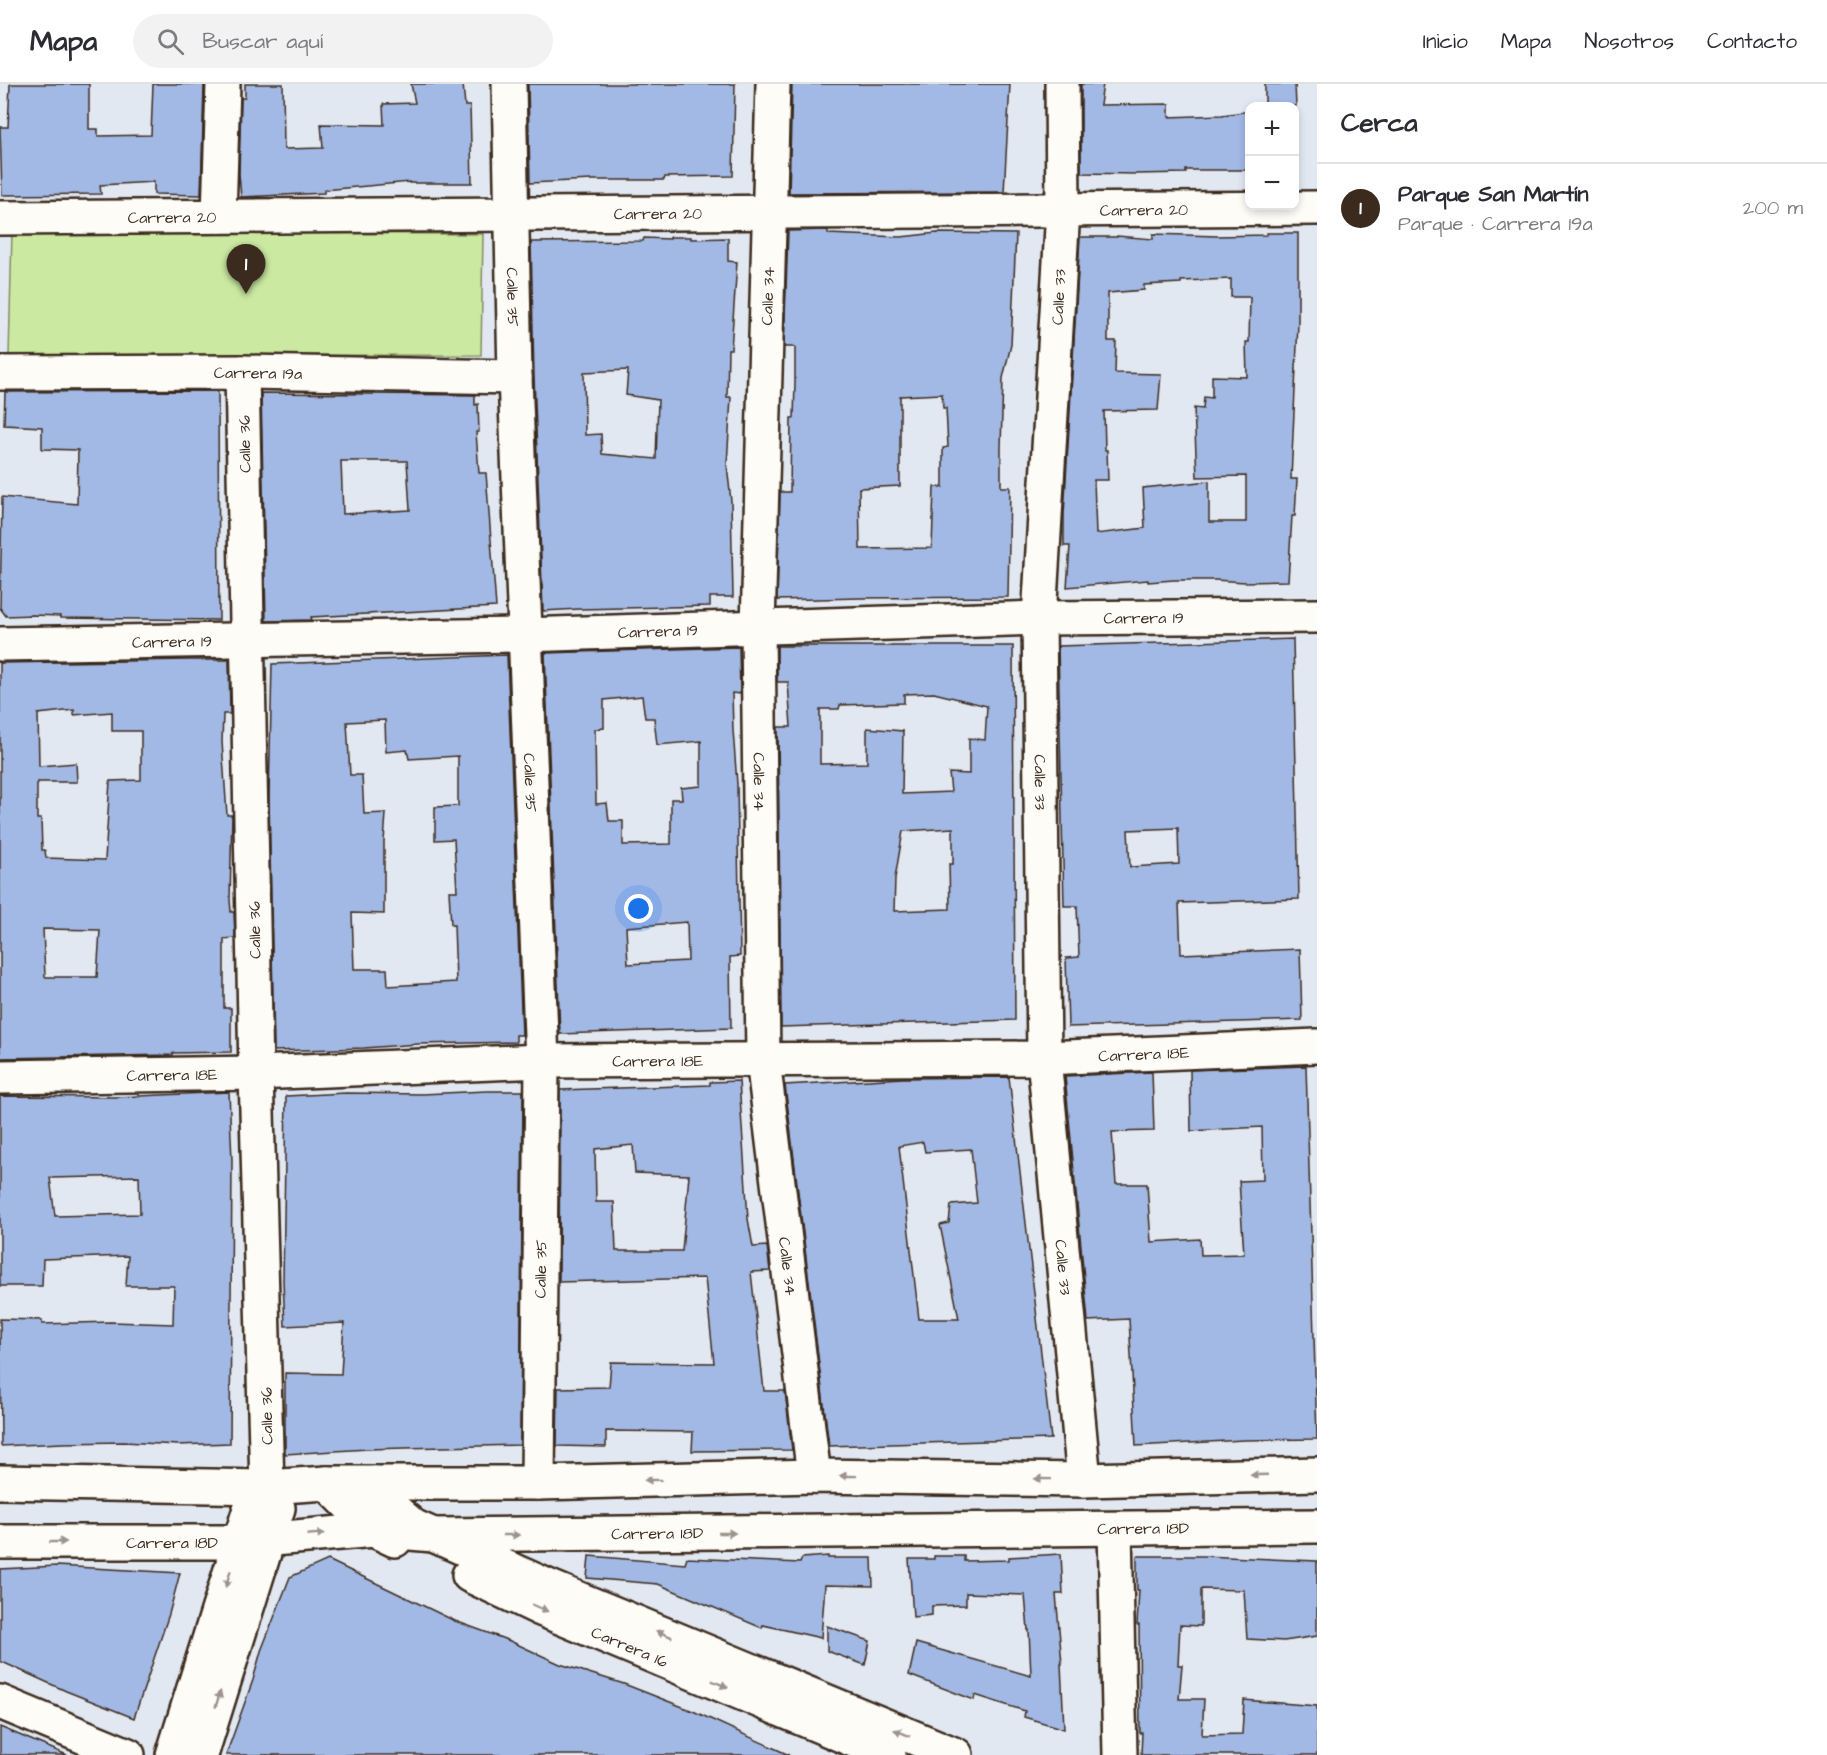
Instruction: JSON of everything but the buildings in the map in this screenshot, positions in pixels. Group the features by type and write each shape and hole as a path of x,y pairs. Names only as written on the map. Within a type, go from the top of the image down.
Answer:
{"street":[{"path":"219,216 222,84"},
{"name":"Calle 35","path":"509,84 515,376 542,1061 538,1483"},
{"name":"Calle 34","path":"773,84 758,627 763,1060 814,1476"},
{"name":"Calle 33","path":"1062,84 1062,210 1039,618 1044,1058 1084,1480"},
{"name":"Carrera 20","path":"0,218 1317,208"},
{"name":"Carrera 19a","path":"0,373 242,372 515,376"},
{"name":"Calle 36","path":"242,372 267,1488"},
{"name":"Carrera 19","path":"0,644 524,635 1039,618 1317,616"},
{"name":"Carrera 18E","path":"0,1077 256,1073 542,1061 1044,1058 1317,1046"},
{"path":"0,1482 267,1488 327,1483 538,1483 814,1476 1084,1480 1317,1474"},
{"path":"327,1483 374,1530"},
{"name":"Carrera 16","path":"374,1483 390,1506 413,1526 550,1587 957,1755"},
{"path":"201,1755 254,1540 250,1509 267,1488"},
{"name":"Carrera 18D","path":"0,1542 254,1540 374,1530 434,1535 1317,1526"},
{"path":"1115,1529 1120,1755"},
{"name":"Carrera 16","path":"374,1530 541,1609 889,1755"},
{"path":"173,1755 254,1540"},
{"path":"0,1702 128,1755"}],"green space":[{"path":"12,232 483,234 481,355 9,356"}],"place":[{"name":"Parque San Martín","path":"246,294"}]}
